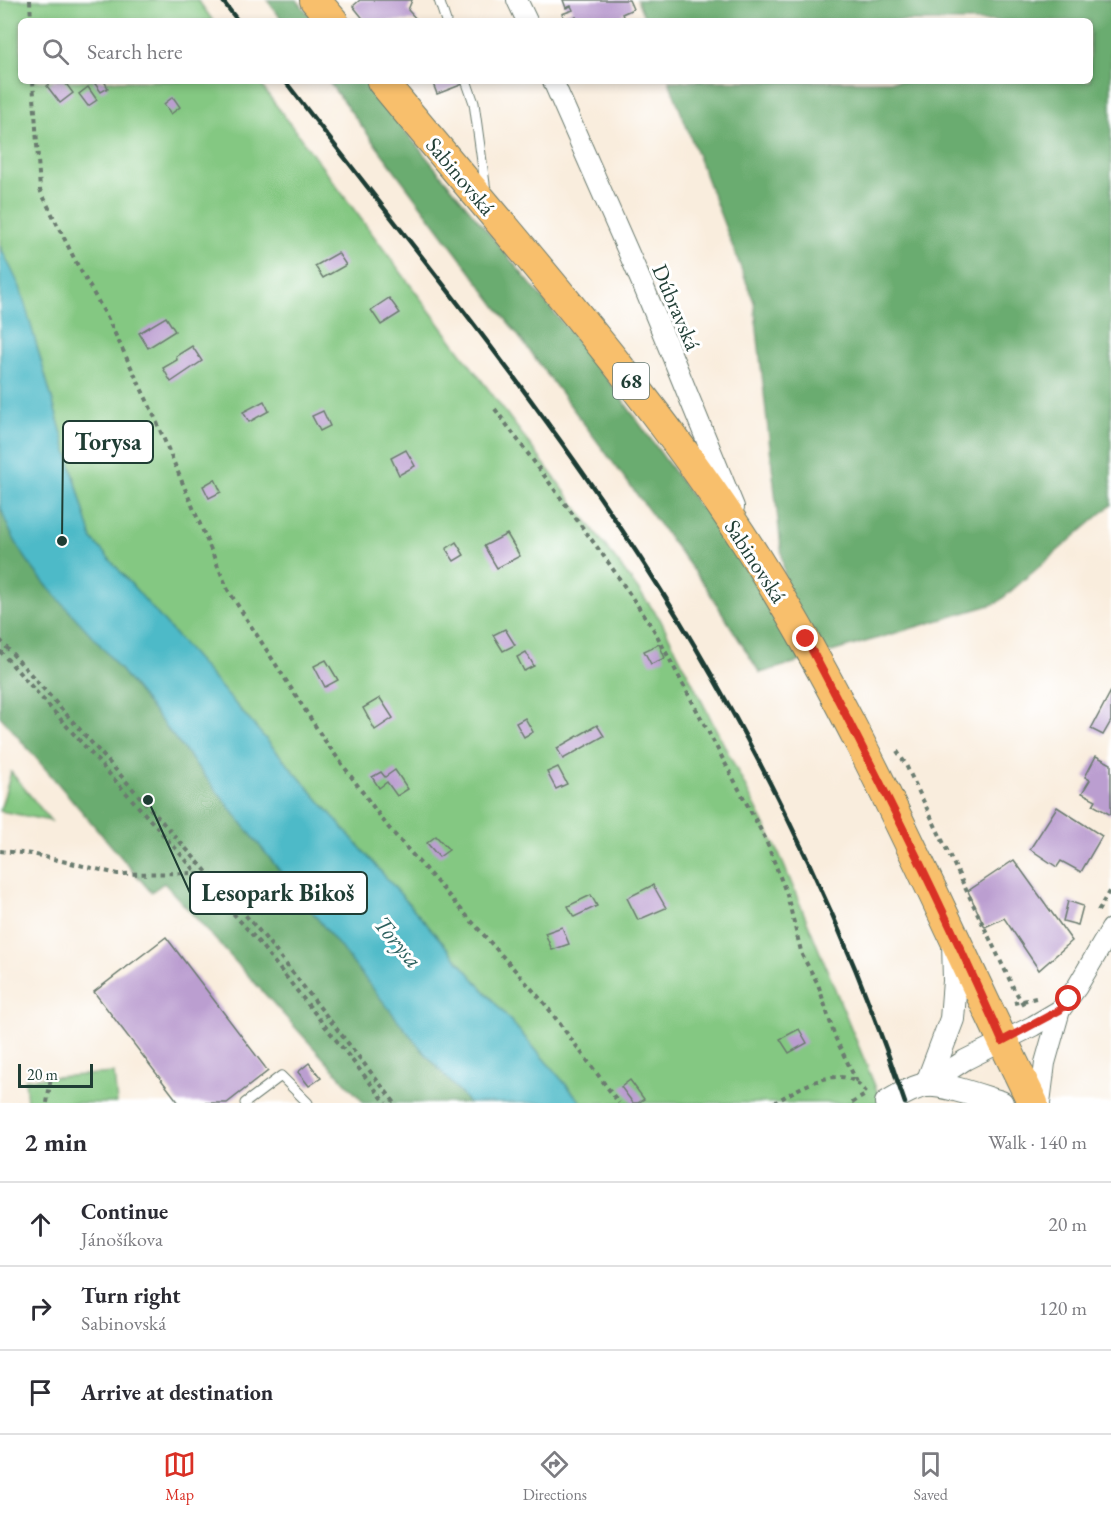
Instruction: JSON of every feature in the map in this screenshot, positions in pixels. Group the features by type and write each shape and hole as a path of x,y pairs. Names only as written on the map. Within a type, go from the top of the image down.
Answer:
{"main road":[{"path":"315,0 330,18"},
{"name":"Sabinovská","path":"384,84 625,374 689,460 753,554 806,639 848,718 954,935 1032,1103"}],"street":[{"path":"517,0 526,18"},
{"name":"Dúbravská","path":"554,84 645,290 753,554"},
{"path":"1040,1103 1046,1063 1060,1010 1077,987 1111,929"},
{"path":"927,1085 952,1018 955,981 954,935"},
{"path":"879,1101 927,1085 965,1060 1060,1010"},
{"path":"927,1085 954,1089 1001,1103"}],"lane":[{"path":"440,0 445,18"},
{"path":"467,84 474,103 489,211"},
{"path":"245,1103 281,1076 308,1103"}],"path":[{"path":"30,0 31,18"},
{"path":"33,84 40,190 76,264 112,328 152,411 228,590 323,738 388,827 545,1004 619,1103"},
{"path":"495,409 608,562 654,630 765,837 787,895 802,955 818,984 835,1037 856,1082"},
{"path":"0,640 263,936 395,1103"},
{"path":"0,651 256,939 386,1103"},
{"path":"0,851 32,854 118,874 198,873"},
{"path":"47,1103 51,1077"},
{"path":"774,1103 826,1077 846,1077 856,1082 879,1101"}],"green space":[{"path":"0,0 198,0 211,18 18,18 18,84 260,84 660,619 779,853 882,1103 582,1103 92,539 20,288 0,246"},
{"path":"267,0 297,0 312,18 281,18"},
{"path":"637,0 1111,0 1111,505 997,603 760,673 706,587 330,84 366,84 601,370 700,508 711,500 789,620 754,302 670,84 1093,84 1093,18 645,18"},
{"path":"0,505 19,549 33,568 111,658 416,1043 469,1103 364,1103 164,883 151,892 0,716"},
{"path":"11,772 51,821 0,811"},
{"path":"114,1073 117,1103 27,1103 25,1079"}],"water":[{"path":"0,246 20,287 92,539 582,1103 469,1103 416,1043 111,658 48,587 19,549 0,505"}],"building":[{"path":"360,0 412,0 408,10 415,18 363,18 353,6"},
{"path":"563,0 629,0 633,9 622,14 624,18 564,18 562,14 573,10 571,6 566,8"},
{"path":"66,84 73,93 60,103 47,86"},
{"path":"95,84 106,84 108,88 101,92"},
{"path":"433,84 463,84 437,94"},
{"path":"88,87 97,100 88,106 79,94"},
{"path":"173,97 180,107 171,114 164,104"},
{"path":"338,253 346,265 323,278 315,266"},
{"path":"389,298 400,313 381,325 371,310"},
{"path":"166,317 175,331 148,348 139,333"},
{"path":"192,346 202,361 171,382 163,368 177,360 176,356"},
{"path":"264,401 269,411 249,422 243,412"},
{"path":"323,411 330,426 320,431 312,416"},
{"path":"406,450 415,466 399,475 391,458"},
{"path":"215,479 221,492 209,498 203,486"},
{"path":"507,534 520,556 497,568 484,546"},
{"path":"456,542 464,555 454,561 446,549"},
{"path":"505,629 515,645 503,651 493,635"},
{"path":"659,644 665,658 651,664 644,651"},
{"path":"526,652 534,666 524,671 517,657"},
{"path":"326,660 338,680 325,687 314,666"},
{"path":"1111,691 1111,721 1103,735 1091,729"},
{"path":"380,698 393,718 375,730 363,708"},
{"path":"525,718 533,732 524,737 516,723"},
{"path":"597,725 604,736 563,759 557,748"},
{"path":"1096,756 1111,764 1111,815 1093,805 1096,800 1082,793 1090,780 1085,777"},
{"path":"558,767 567,784 556,789 547,772"},
{"path":"395,770 408,789 397,796 387,782 379,788 372,777 381,772 385,777"},
{"path":"1057,807 1102,836 1081,872 1061,861 1057,867 1030,849"},
{"path":"436,836 449,850 439,857 427,843"},
{"path":"1014,860 1072,941 1039,970 1004,918 985,927 968,891"},
{"path":"653,885 666,908 638,920 627,898"},
{"path":"591,895 597,906 574,917 568,906"},
{"path":"1068,901 1083,906 1078,925 1063,921"},
{"path":"562,927 569,944 552,950 545,933"},
{"path":"166,937 268,1071 227,1103 179,1103 94,992"},
{"path":"799,1029 807,1043 789,1053 780,1039"},
{"path":"309,1063 321,1078 309,1086 298,1072"},
{"path":"630,1080 644,1099 638,1103 633,1103 621,1087"}],"railway":[{"path":"222,0 236,18"},
{"path":"287,84 542,415 665,596 706,665 782,807 849,954 905,1103"}],"place":[{"name":"Torysa","path":"62,541"},
{"name":"Lesopark Bikoš","path":"148,800"}],"route":[{"path":"806,639 922,866 1002,1041 1060,1010 1069,999"}]}
